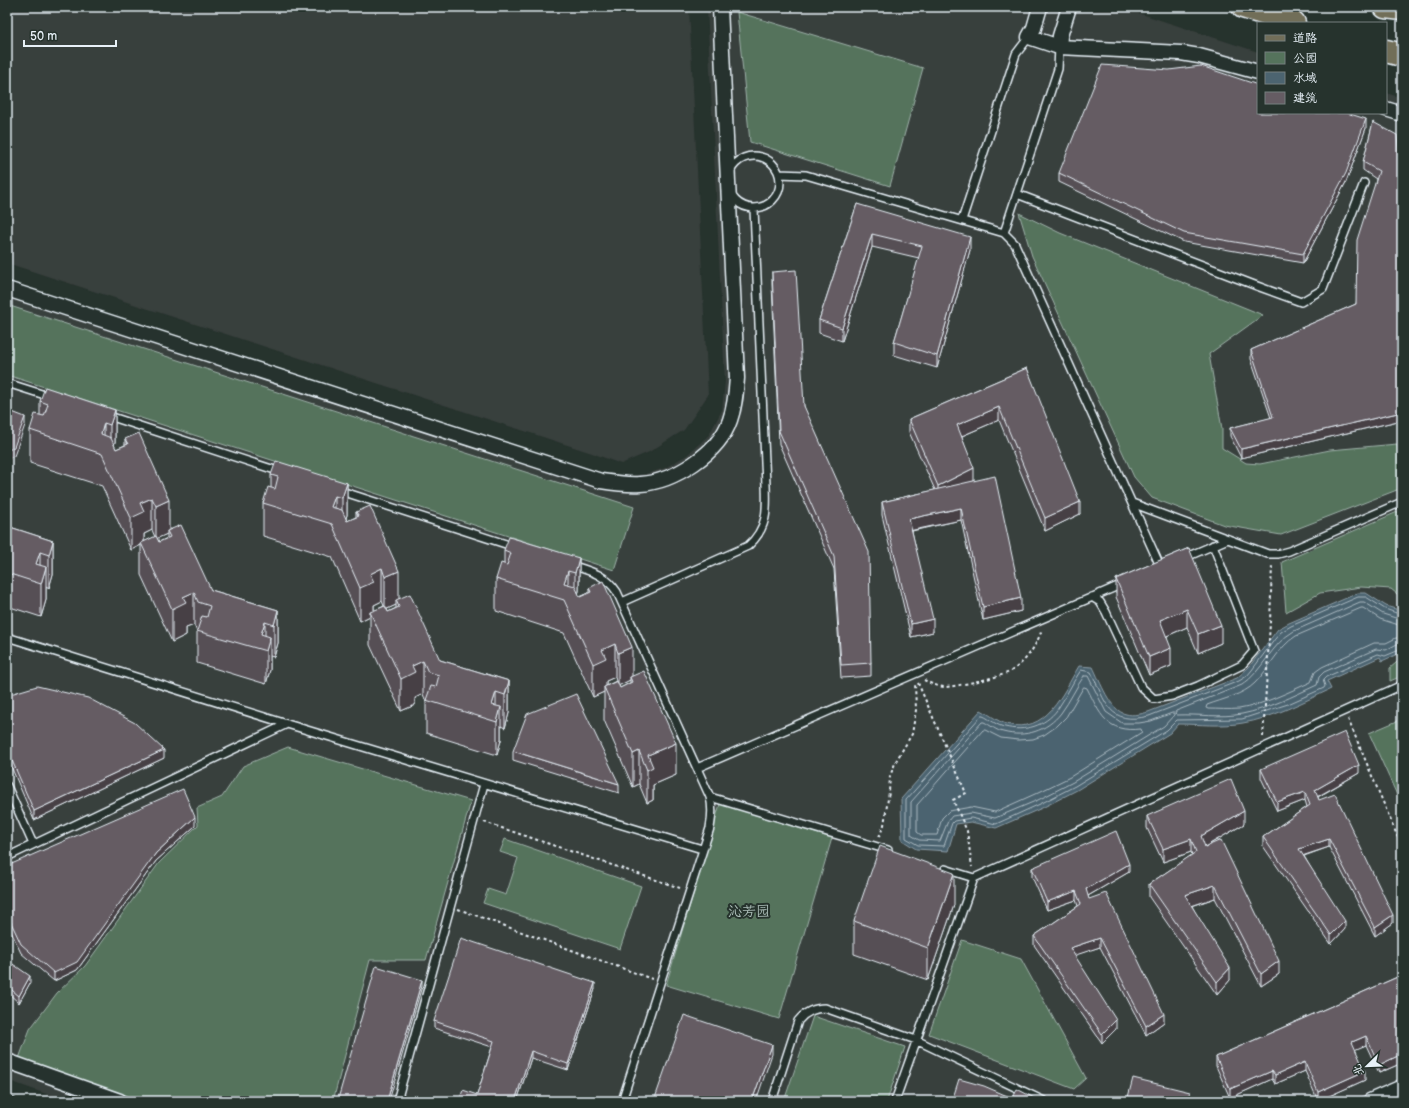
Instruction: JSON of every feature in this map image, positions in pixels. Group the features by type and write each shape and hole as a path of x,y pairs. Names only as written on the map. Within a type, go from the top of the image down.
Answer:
{"main road":[{"path":"1243,7 1291,22"},
{"path":"1385,7 1402,9"},
{"path":"1387,51 1402,55"}],"street":[{"path":"7,289 601,481 623,484 641,484 659,481 695,463 709,452 721,437 730,421 736,401 737,378 720,7"},
{"path":"1040,7 1034,28 1029,37 1059,47 1181,53 1199,56 1257,72"},
{"path":"1059,47 1060,36 1069,7"},
{"path":"1387,108 1402,114"},
{"path":"7,1061 120,1101"},
{"path":"1370,1101 1402,1087"}],"lane":[{"path":"962,220 1016,54 1029,37"},
{"path":"1004,233 1058,69 1059,47"},
{"path":"746,157 762,157 772,164 779,174 779,190 775,198 770,204 762,207 754,209 742,206 733,198 729,191 729,174 732,167 738,161 746,157"},
{"path":"779,174 806,175 1004,233 1015,244 1132,503 1164,566 1228,539"},
{"path":"1017,194 1301,302 1323,289 1364,183"},
{"path":"622,602 748,546 757,538 762,529 765,519 766,492 754,209"},
{"path":"7,383 60,400"},
{"path":"97,412 286,473"},
{"path":"331,488 519,548"},
{"path":"1132,503 1268,554 1272,554 1289,551 1402,502"},
{"path":"1092,597 1100,602 1106,612 1141,687 1154,699 1172,696 1198,686 1242,665 1254,651 1213,545"},
{"path":"564,563 595,572 611,583 622,602 697,768 710,797 712,807 712,817 622,1101"},
{"path":"697,768 1133,580"},
{"path":"7,637 286,724 702,849"},
{"path":"940,868 974,878 1402,686"},
{"path":"7,857 286,724"},
{"path":"397,1101 452,906 484,784"},
{"path":"7,786 33,844"},
{"path":"710,797 875,845 897,853"},
{"path":"895,1101 974,878"},
{"path":"772,1101 798,1021 803,1015 817,1008 824,1008 916,1040 1044,1101"}],"path":[{"path":"1262,748 1270,623 1272,554"},
{"path":"914,674 929,682 944,687 968,683 1010,672 1023,662 1039,641 1046,617"},
{"path":"914,674 966,793 953,800 967,831 974,878"},
{"path":"875,845 884,825 890,776 896,761 912,734 916,710 914,674"},
{"path":"1345,711 1402,847"},
{"path":"475,819 689,891"},
{"path":"452,906 660,982"},
{"path":"7,1096 22,1101"}],"shaded area":[{"path":"7,7 689,7 708,395 684,430 649,452 621,464 592,453 7,263"},
{"path":"707,7 1120,7 1257,52 1257,114 1387,114 1387,93 1402,98 1402,1101 66,1101 7,1080 7,287 601,473 622,477 646,474 665,468 687,455 709,435 722,410 725,382"}],"green space":[{"path":"737,12 923,68 890,186 750,142"},
{"path":"1019,213 1060,233 1263,315 1209,354 1222,429 1222,448 1246,463 1260,464 1330,450 1397,444 1402,464 1402,488 1281,535 1224,525 1152,498 1134,477 1032,256"},
{"path":"7,305 634,507 614,570 7,375"},
{"path":"1402,510 1402,598 1391,589 1361,587 1320,593 1286,612 1282,562"},
{"path":"1402,658 1402,676 1390,681 1390,668"},
{"path":"1402,719 1402,792 1397,795 1369,733"},
{"path":"288,747 471,801 426,960 370,960 333,1101 130,1101 18,1061 30,1029 57,993 85,966 159,863 198,825 197,808 222,797 243,766"},
{"name":"沁芳园","path":"720,804 832,838 779,1019 666,985"},
{"path":"505,839 641,886 620,949 483,903 488,889 506,895 518,858 500,852"},
{"path":"962,940 1021,959 1086,1078 1074,1089 929,1034"},
{"path":"813,1016 905,1047 887,1101 784,1101"}],"water":[{"path":"1358,593 1366,593 1386,606 1402,611 1402,652 1382,661 1380,657 1327,681 1331,689 1264,718 1227,725 1178,724 1170,733 1077,790 1042,808 996,828 971,822 956,824 948,851 916,849 902,840 901,799 981,710 1006,724 1020,726 1032,724 1043,718 1052,710 1079,666 1093,667 1110,702 1120,712 1131,715 1148,712 1237,678 1249,667 1278,629"}],"building":[{"path":"1102,65 1169,70 1201,66 1257,85 1257,114 1350,114 1366,119 1346,173 1303,254 1184,233 1059,173"},
{"path":"1373,122 1397,135 1402,203 1402,412 1241,449 1230,428 1273,417 1251,350 1356,304 1357,240 1379,171 1363,162"},
{"path":"857,204 970,237 937,356 894,342 922,246 872,234 842,328 819,320"},
{"path":"796,270 804,406 869,552 871,663 841,665 834,556 779,431 772,272"},
{"path":"1027,368 1080,502 1045,518 999,407 957,425 974,468 938,486 909,419"},
{"path":"45,387 115,410 110,425 104,423 101,434 111,438 116,449 128,444 125,439 139,433 169,500 156,506 152,498 140,503 144,512 131,518 102,454 30,430 35,414 44,416 48,404 40,401"},
{"path":"7,410 25,417 14,447 7,451"},
{"path":"276,461 347,483 342,498 335,496 331,507 342,510 347,521 359,516 356,512 370,506 399,571 385,577 382,568 370,574 374,582 360,588 332,524 263,503 268,487 275,489 278,477 271,475"},
{"path":"995,476 1021,598 983,607 961,508 909,519 933,619 911,624 882,502"},
{"path":"181,525 211,590 278,610 274,625 265,622 261,634 270,637 266,651 197,631 202,616 207,617 210,606 198,602 194,592 183,597 186,602 172,609 141,543 156,536 159,542 170,537 167,531"},
{"path":"7,526 53,541 49,555 40,552 36,564 46,567 41,584 7,573"},
{"path":"509,537 579,558 575,573 568,571 564,583 575,586 580,597 591,592 589,588 603,581 632,647 618,653 615,644 602,650 606,658 593,664 564,600 496,579 501,563 507,565 511,553 504,550"},
{"path":"1189,548 1221,625 1198,634 1187,609 1160,620 1171,648 1149,657 1116,579"},
{"path":"410,594 440,660 509,681 505,695 496,692 492,705 501,707 497,722 426,700 431,686 436,687 439,675 428,672 423,661 412,666 415,672 401,679 370,612 385,606 388,612 399,607 396,600"},
{"path":"644,671 676,743 648,755 653,767 647,770 639,751 633,754 604,687 617,681 620,688 632,682 630,677"},
{"path":"37,686 88,698 135,723 164,750 34,811 7,749 7,695"},
{"path":"576,694 619,784 513,751 527,714"},
{"path":"1345,732 1359,765 1315,790 1319,800 1335,794 1393,915 1375,927 1329,839 1299,849 1345,921 1331,935 1263,837 1310,805 1305,792 1277,802 1261,769"},
{"path":"1231,779 1244,811 1201,836 1205,847 1221,840 1279,961 1261,974 1215,885 1185,895 1230,968 1217,982 1149,884 1196,852 1191,839 1163,849 1147,816"},
{"path":"183,789 195,817 156,853 77,962 54,973 21,944 7,914 7,866"},
{"path":"1116,831 1129,864 1086,889 1089,899 1106,893 1164,1014 1146,1026 1100,938 1070,948 1116,1020 1102,1034 1034,936 1081,904 1076,891 1047,902 1032,868"},
{"path":"880,846 954,873 928,948 854,921"},
{"path":"461,938 595,983 568,1064 531,1051 515,1101 459,1101 463,1090 477,1095 494,1041 434,1021"},
{"path":"7,960 30,976 19,996 7,986"},
{"path":"376,966 422,980 387,1101 344,1101 338,1099"},
{"path":"1402,975 1402,1054 1379,1065 1366,1036 1352,1042 1365,1071 1318,1092 1305,1062 1275,1075 1272,1071 1230,1089 1216,1057"},
{"path":"684,1015 772,1045 752,1101 654,1101"},
{"path":"1133,1078 1190,1092 1188,1101 1127,1101"},
{"path":"959,1079 984,1086 1012,1098 1017,1089 1040,1101 952,1101"}]}
